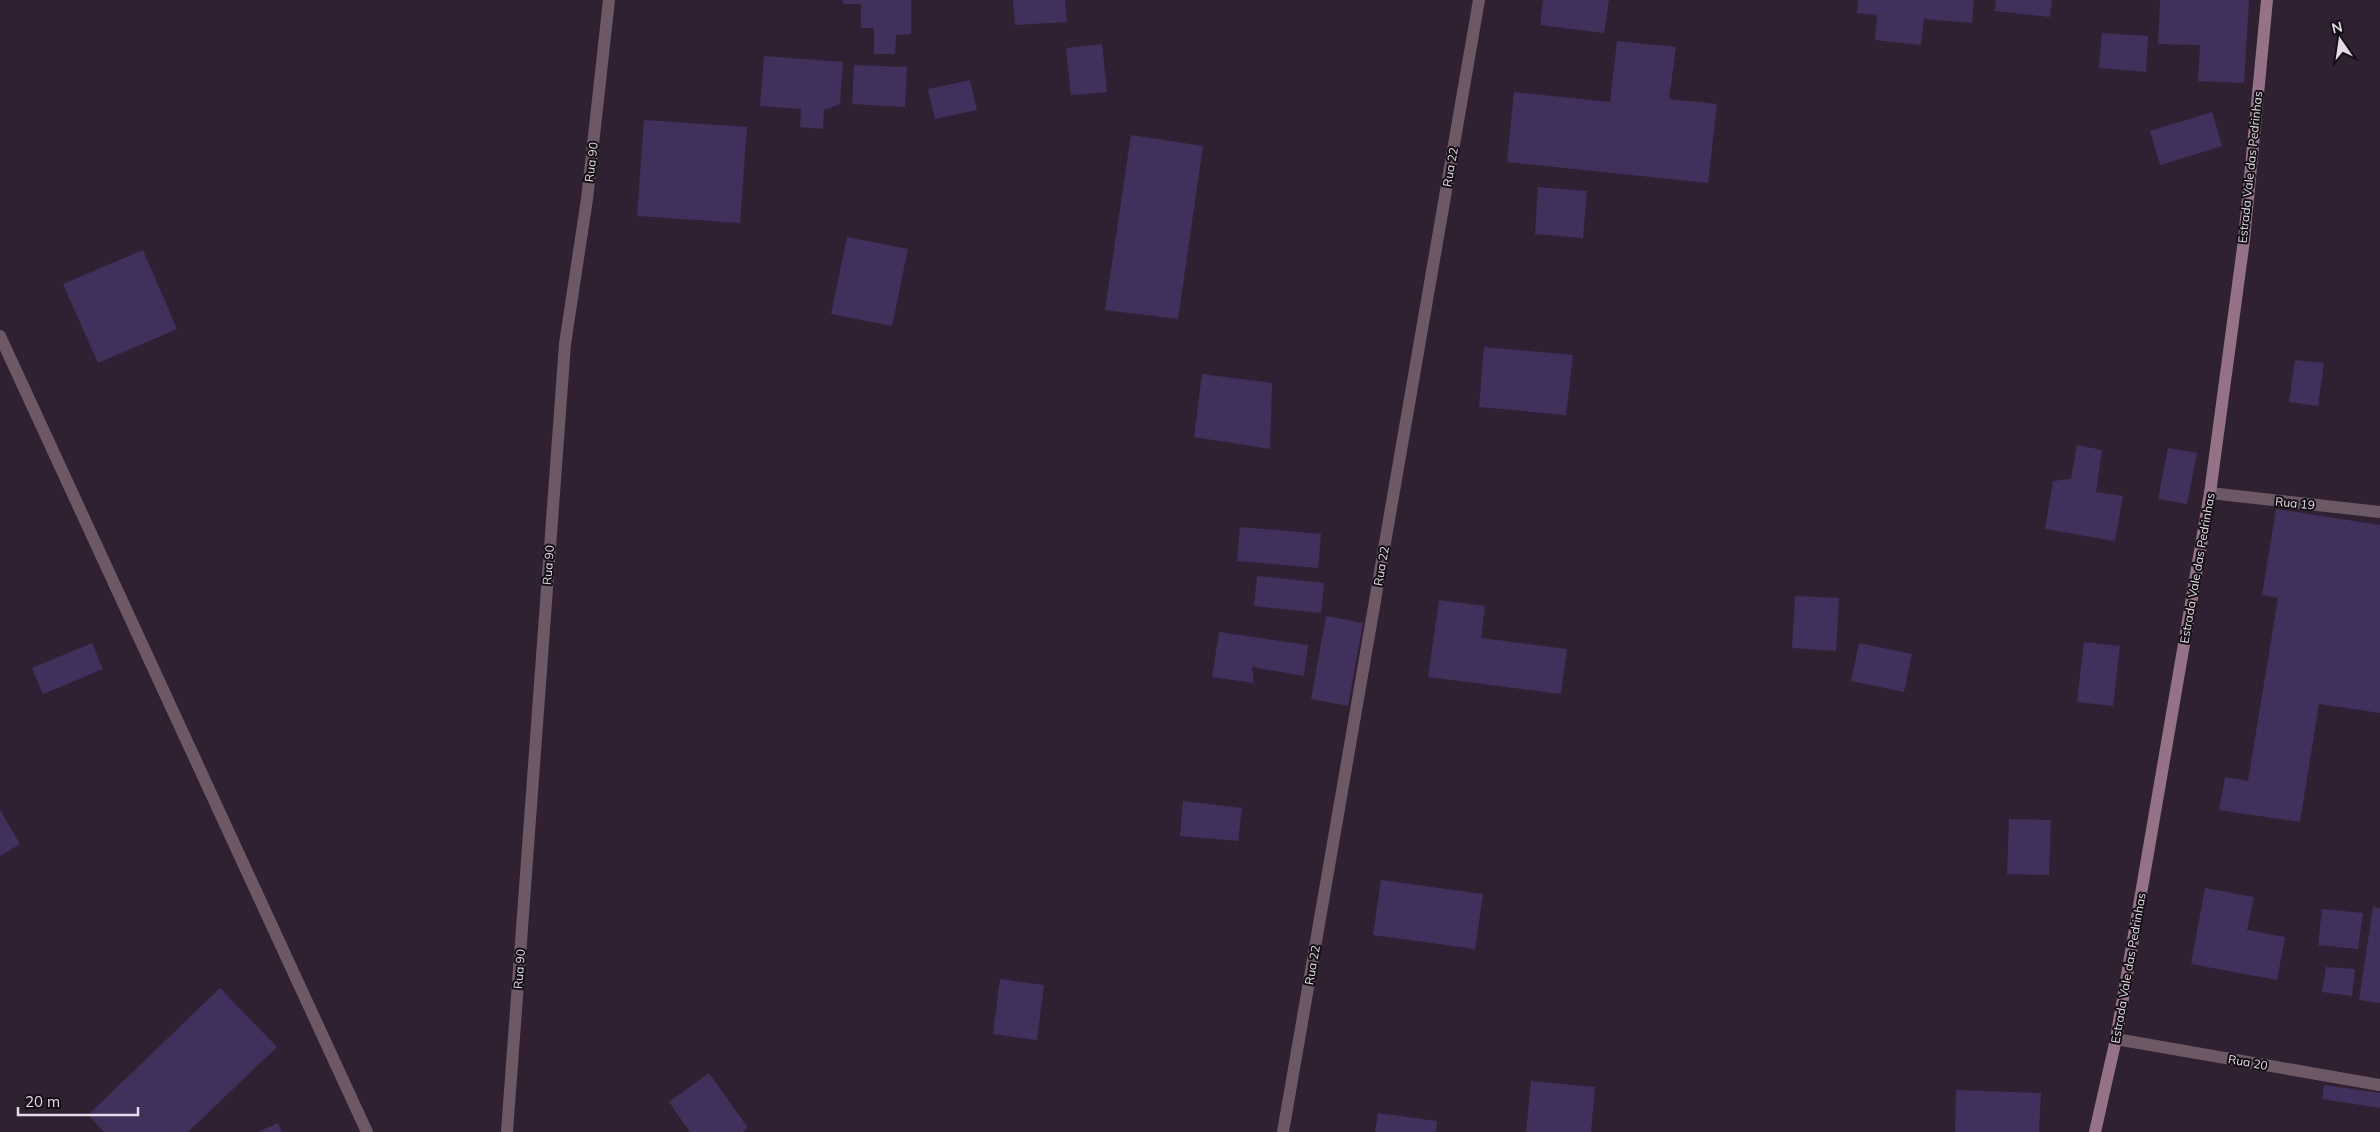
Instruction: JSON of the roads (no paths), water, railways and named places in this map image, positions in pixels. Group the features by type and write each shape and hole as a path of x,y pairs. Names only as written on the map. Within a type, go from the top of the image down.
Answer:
{"main road":[{"name":"Estrada Vale das Pedrinhas","path":"2094,1132 2116,1039 2210,493 2244,240 2266,0"}],"street":[{"name":"Rua 90","path":"507,1132 564,344 586,199 609,0"},
{"name":"Rua 22","path":"1283,1132 1479,0"},
{"path":"0,336 367,1132"},
{"name":"Rua 19","path":"2210,493 2380,512"},
{"name":"Rua 20","path":"2116,1039 2380,1085"}]}
